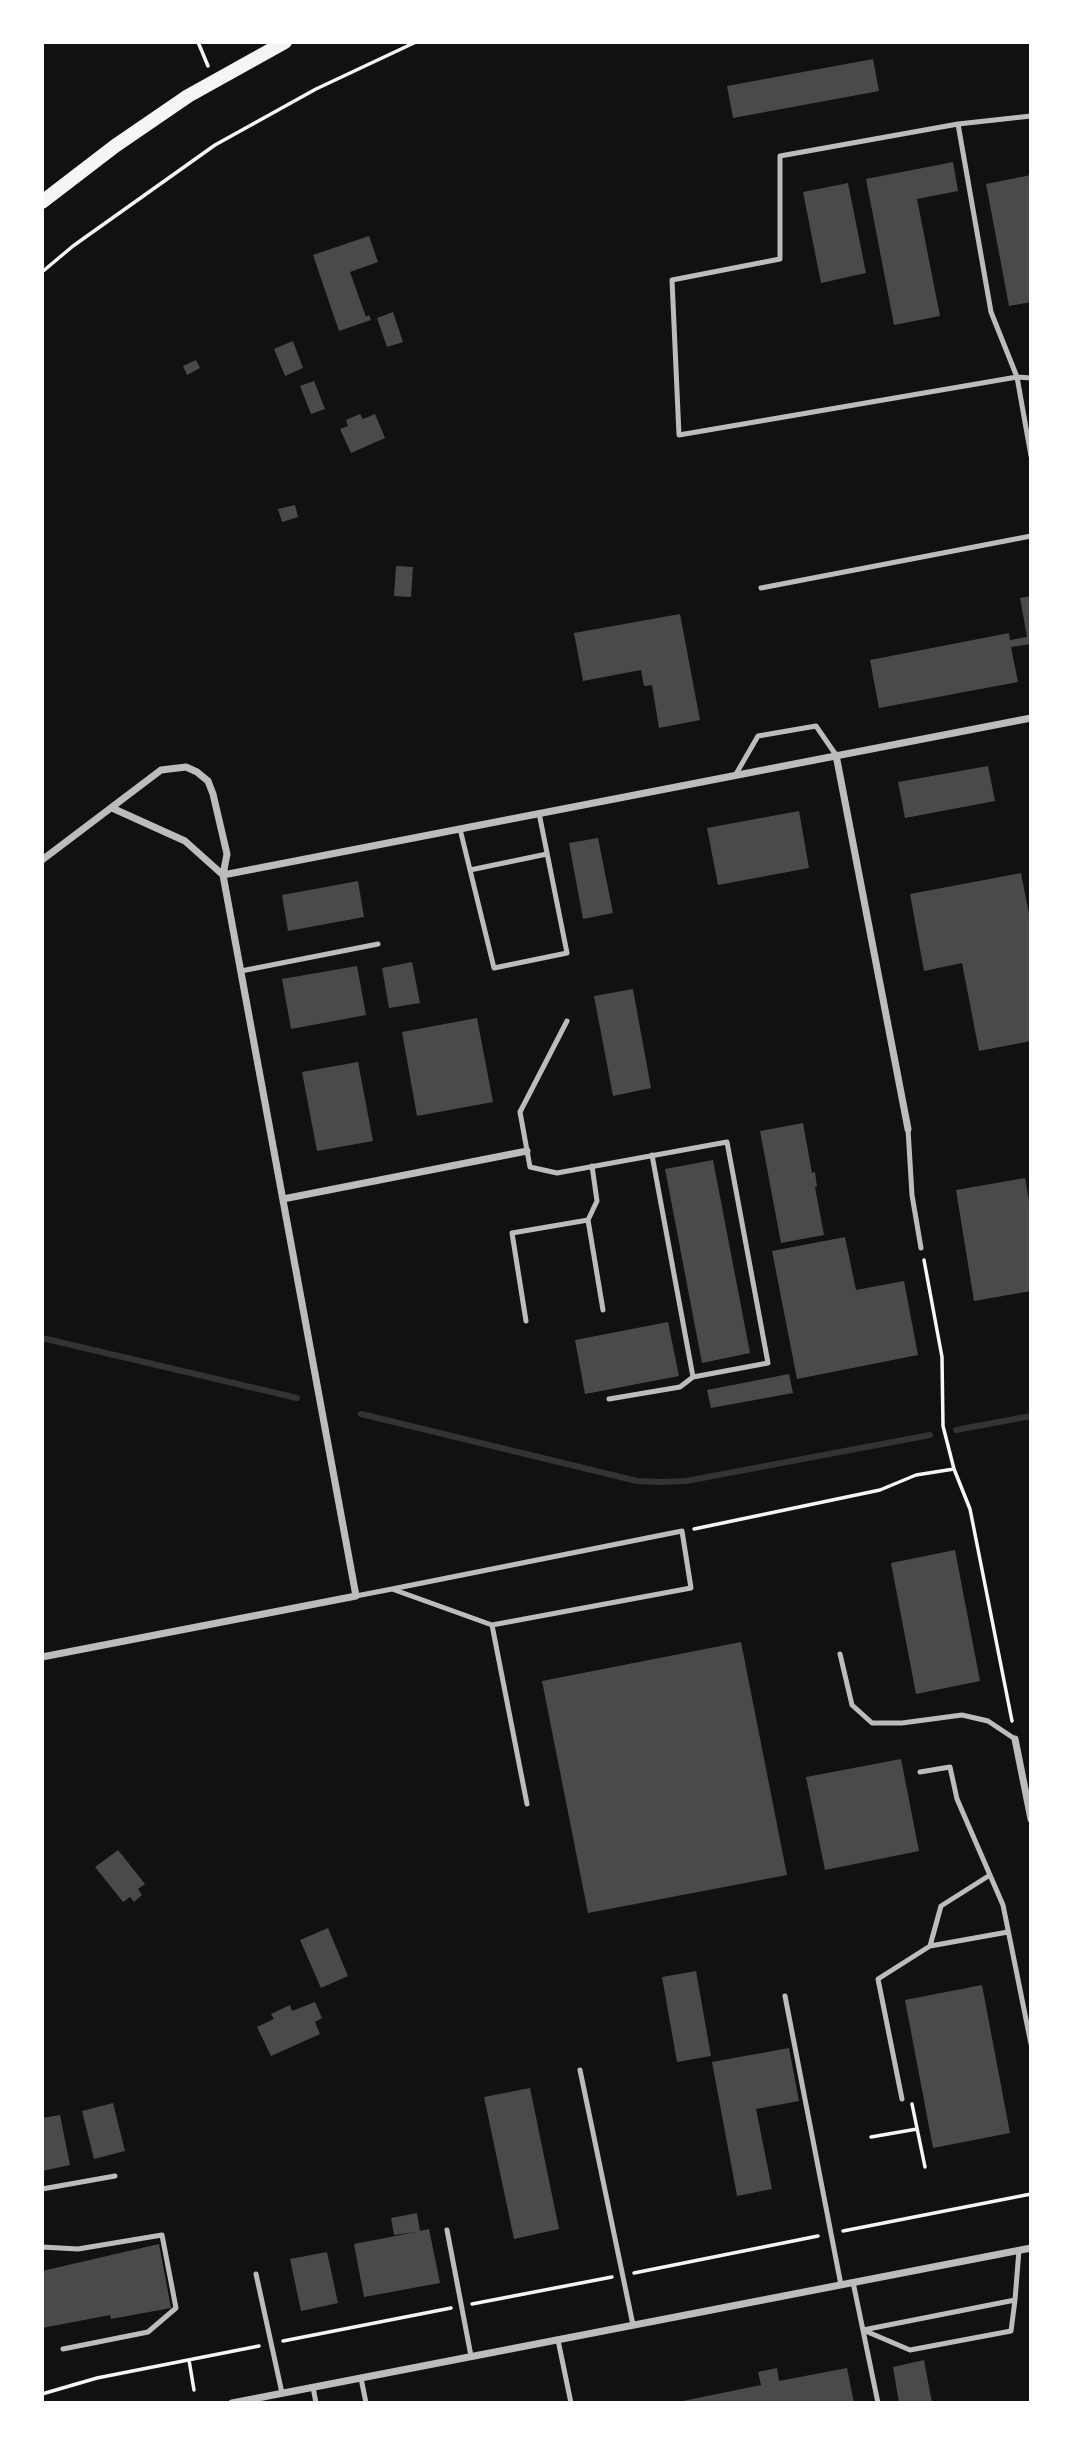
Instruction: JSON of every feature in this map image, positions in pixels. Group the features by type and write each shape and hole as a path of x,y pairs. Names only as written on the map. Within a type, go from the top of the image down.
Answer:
{"main road":[{"path":"42,202 115,146 214,81 285,42"}],"street":[{"path":"223,875 1031,718"},
{"path":"836,755 908,1129"},
{"path":"42,860 161,770 186,767 208,781 227,853 223,875 356,1597 42,1657"},
{"path":"112,808 185,841 223,875"},
{"path":"284,1199 527,1151"},
{"path":"1015,1739 1031,1819"},
{"path":"232,2403 1031,2248"}],"lane":[{"path":"1031,116 958,124 780,156 780,259 672,280 679,435 1017,377 1031,378"},
{"path":"958,124 991,312 1017,377 1031,456"},
{"path":"761,588 1031,536"},
{"path":"736,774 758,736 816,726 836,755"},
{"path":"460,829 494,968 555,956 567,953 539,813"},
{"path":"470,870 547,854"},
{"path":"241,971 378,944"},
{"path":"567,1021 520,1112 530,1167 557,1172 727,1142 768,1363 693,1377 680,1387 609,1399"},
{"path":"908,1129 912,1195 922,1248"},
{"path":"652,1155 693,1377"},
{"path":"592,1166 597,1201 588,1220 603,1310"},
{"path":"526,1321 512,1233 588,1220"},
{"path":"356,1597 392,1589 682,1531 691,1588 492,1625 392,1589"},
{"path":"492,1625 527,1804"},
{"path":"840,1654 852,1705 872,1723 902,1723 962,1715 988,1721 1015,1739"},
{"path":"920,1772 950,1767 957,1799 1003,1905 1031,2044"},
{"path":"930,1946 941,1906 990,1875"},
{"path":"902,2099 878,1979 930,1946 1008,1933"},
{"path":"785,1996 841,2285"},
{"path":"580,2070 633,2325"},
{"path":"42,2189 115,2175"},
{"path":"447,2230 471,2356"},
{"path":"42,2247 78,2249 162,2235 176,2308 148,2332 62,2349"},
{"path":"863,2330 910,2350 1011,2331 1019,2250"},
{"path":"256,2274 282,2393"},
{"path":"853,2282 878,2403"},
{"path":"863,2330 1015,2300"},
{"path":"558,2340 571,2403"},
{"path":"361,2378 366,2403"},
{"path":"313,2387 316,2403"}],"path":[{"path":"198,42 214,81"},
{"path":"42,272 73,246 215,145 316,89 416,42"},
{"path":"922,1248 942,1357 943,1426 954,1469 970,1509 1015,1739"},
{"path":"682,1531 880,1490 916,1475 954,1469"},
{"path":"902,2099 911,2097 925,2167"},
{"path":"871,2137 917,2129"},
{"path":"42,2394 97,2378 1031,2194"},
{"path":"189,2360 194,2390"}],"building":[{"path":"873,59 879,91 733,118 727,86"},
{"path":"953,162 958,191 917,199 940,316 894,325 866,179"},
{"path":"1031,175 1031,302 1009,306 986,184"},
{"path":"848,183 866,273 821,283 803,192"},
{"path":"369,236 378,262 350,272 366,317 369,315 371,320 339,331 313,255"},
{"path":"393,312 403,342 387,347 377,318"},
{"path":"293,341 303,368 285,376 274,349"},
{"path":"196,360 200,368 187,375 183,366"},
{"path":"314,381 325,409 311,414 300,386"},
{"path":"360,414 363,419 375,414 385,438 351,453 340,429 348,426 346,420"},
{"path":"295,505 298,517 282,522 278,509"},
{"path":"396,566 413,567 411,597 394,596"},
{"path":"1031,596 1031,644 1011,647 1018,682 879,708 870,660 1009,633 1010,640 1027,637 1020,598"},
{"path":"680,614 700,720 659,728 652,685 644,686 641,670 583,681 574,633"},
{"path":"988,766 995,801 905,818 898,782"},
{"path":"799,811 809,868 718,885 707,828"},
{"path":"598,838 613,913 583,919 569,843"},
{"path":"1021,873 1031,924 1031,1041 979,1051 962,963 924,971 910,894"},
{"path":"358,881 364,917 288,931 282,895"},
{"path":"412,962 420,1003 389,1008 382,968"},
{"path":"357,966 366,1015 291,1029 282,979"},
{"path":"633,989 651,1088 613,1096 594,996"},
{"path":"477,1018 493,1102 417,1116 402,1032"},
{"path":"358,1062 373,1141 317,1151 302,1072"},
{"path":"803,1123 812,1173 815,1172 815,1187 824,1235 781,1243 760,1131"},
{"path":"713,1160 750,1353 702,1363 665,1169"},
{"path":"1025,1178 1031,1212 1031,1291 974,1301 956,1190"},
{"path":"845,1237 856,1290 904,1281 918,1355 797,1379 772,1251"},
{"path":"668,1322 679,1376 585,1394 575,1340"},
{"path":"789,1374 793,1393 711,1408 707,1390"},
{"path":"955,1550 980,1681 916,1694 891,1563"},
{"path":"741,1642 787,1875 588,1913 542,1681"},
{"path":"901,1759 919,1851 825,1870 806,1777"},
{"path":"118,1850 145,1884 138,1889 142,1895 134,1902 130,1897 123,1902 95,1867"},
{"path":"328,1928 348,1976 321,1988 300,1940"},
{"path":"696,1971 711,2056 677,2062 662,1977"},
{"path":"982,1985 1010,2133 933,2148 905,2000"},
{"path":"315,2002 322,2018 315,2022 320,2034 271,2056 257,2027 274,2019 271,2014 290,2005 292,2011"},
{"path":"789,2048 799,2101 756,2109 772,2189 737,2196 712,2062"},
{"path":"530,2088 559,2229 514,2239 484,2097"},
{"path":"113,2103 125,2151 94,2159 82,2111"},
{"path":"60,2115 70,2165 42,2171 42,2118"},
{"path":"417,2213 420,2231 429,2229 440,2283 364,2297 354,2244 416,2232 394,2235 391,2218"},
{"path":"159,2244 171,2308 111,2319 110,2315 42,2328 42,2271"},
{"path":"327,2252 338,2303 301,2311 290,2259"},
{"path":"924,2360 932,2403 899,2403 893,2367"},
{"path":"777,2368 779,2381 847,2368 854,2403 683,2403 761,2385 758,2372"}],"waterway":[{"path":"42,1338 297,1398"},
{"path":"361,1414 637,1481 660,1482 686,1481 930,1435"},
{"path":"956,1430 1031,1416"}]}
